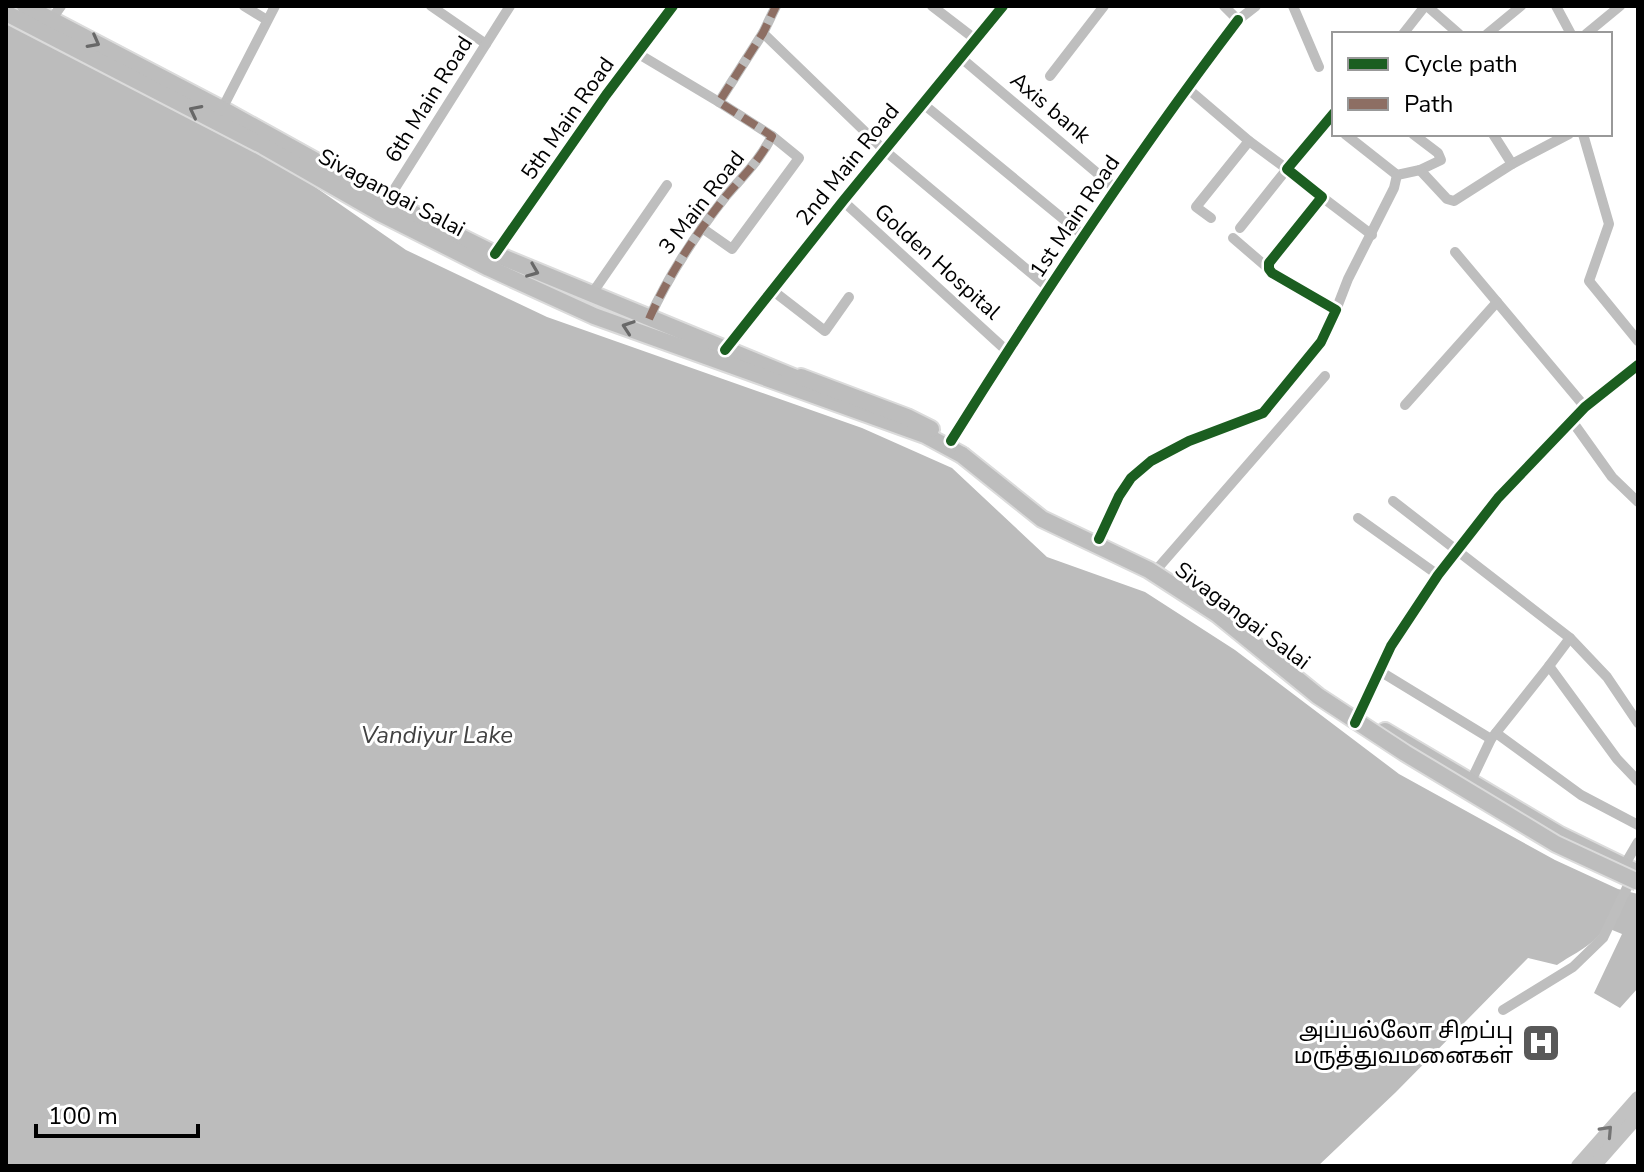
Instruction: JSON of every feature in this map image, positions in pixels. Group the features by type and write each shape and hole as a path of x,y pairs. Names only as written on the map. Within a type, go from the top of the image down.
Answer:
{"main road":[{"name":"Sivagangai Salai","path":"25,6 56,13 489,268 594,316 772,375 925,435 963,454 1042,519 1149,570 1217,614 1318,696 1405,753 1556,844 1635,877"},
{"name":"Sivagangai Salai","path":"6,13 384,207 725,350 772,375 778,389 927,442 964,461 998,484 1041,521 1153,575 1215,616 1272,664 1555,847 1635,877"},
{"name":"Sivagangai Salai","path":"772,375 777,368 907,417 951,441 1045,514 1157,569 1219,610 1357,719 1635,877"},
{"path":"1578,1166 1638,1098"},
{"path":"1594,1166 1638,1116"}],"street":[{"path":"244,6 267,20"},
{"path":"222,109 275,6"},
{"path":"431,6 486,44"},
{"name":"6th Main Road","path":"384,207 510,6"},
{"name":"5th Main Road","path":"495,254 673,6"},
{"path":"719,102 763,33 776,6"},
{"path":"932,6 975,39"},
{"name":"2nd Main Road","path":"725,350 1003,6"},
{"path":"1050,76 1104,6"},
{"path":"1224,6 1238,20"},
{"name":"1st Main Road","path":"951,441 1007,351 1116,189 1238,20 1256,6"},
{"path":"1293,6 1319,67"},
{"path":"1489,32 1521,6"},
{"path":"1556,6 1570,32"},
{"path":"1588,32 1620,6"},
{"path":"1404,32 1421,8 1456,32"},
{"path":"763,33 884,150 1049,288"},
{"name":"3 Main Road","path":"637,53 772,136 761,157 702,228 666,281 649,319"},
{"name":"Axis bank","path":"960,57 1116,189"},
{"path":"1187,88 1249,141 1372,235"},
{"path":"922,103 1084,236"},
{"path":"1240,228 1287,169 1332,120"},
{"path":"702,228 732,249 799,158 772,136"},
{"path":"1348,136 1397,175"},
{"path":"1397,175 1439,163 1441,156 1416,136"},
{"path":"1494,136 1512,164"},
{"path":"1420,170 1447,199 1454,201 1512,164 1565,136"},
{"path":"1584,136 1609,224 1589,281 1638,341"},
{"path":"1211,218 1196,207 1249,141"},
{"path":"1099,539 1131,478 1151,461 1189,441 1263,413 1321,342 1348,279 1394,188 1397,175"},
{"path":"591,295 667,185"},
{"path":"1269,269 1273,256 1322,197"},
{"name":"Golden Hospital","path":"843,201 1007,351"},
{"path":"1233,238 1269,269 1336,310"},
{"path":"1455,252 1585,407"},
{"path":"772,290 825,331 849,297"},
{"path":"1405,405 1497,302"},
{"path":"1357,719 1391,646 1438,575 1498,498 1585,407 1638,365"},
{"path":"1157,569 1325,376"},
{"path":"1572,421 1612,477 1638,502"},
{"path":"1393,501 1570,638 1607,677 1638,724"},
{"path":"1358,518 1438,575"},
{"path":"1470,783 1494,736 1570,638"},
{"path":"1549,666 1617,759 1638,781"},
{"path":"1378,670 1494,736 1581,795 1638,825"},
{"path":"1503,1010 1573,967 1607,932 1635,877 1638,842"}],"water":[{"name":"Vandiyur Lake","path":"6,22 282,164 406,250 547,317 862,428 952,468 1047,557 1145,592 1235,650 1399,774 1555,860 1618,889 1638,894 1638,988 1620,1008 1594,993 1622,934 1605,927 1590,944 1557,965 1528,958 1318,1166 6,1166"}],"marked path":[{"path":"649,319 674,270 694,240 757,160 772,136 719,102 763,33 776,6"}],"cycle path":[{"path":"495,254 606,95 673,6"},
{"path":"725,350 1003,6"},
{"path":"951,441 1090,227 1162,122 1238,20"},
{"path":"1099,539 1131,478 1151,461 1189,441 1263,413 1321,342 1336,310 1272,273 1269,263 1322,197 1287,169 1332,115"},
{"path":"1355,723 1391,646 1438,575 1498,498 1585,407 1638,365"}],"place":[{"name":"அப்பல்லோ சிறப்பு மருத்துவமனைகள்","path":"1541,1043"}]}
